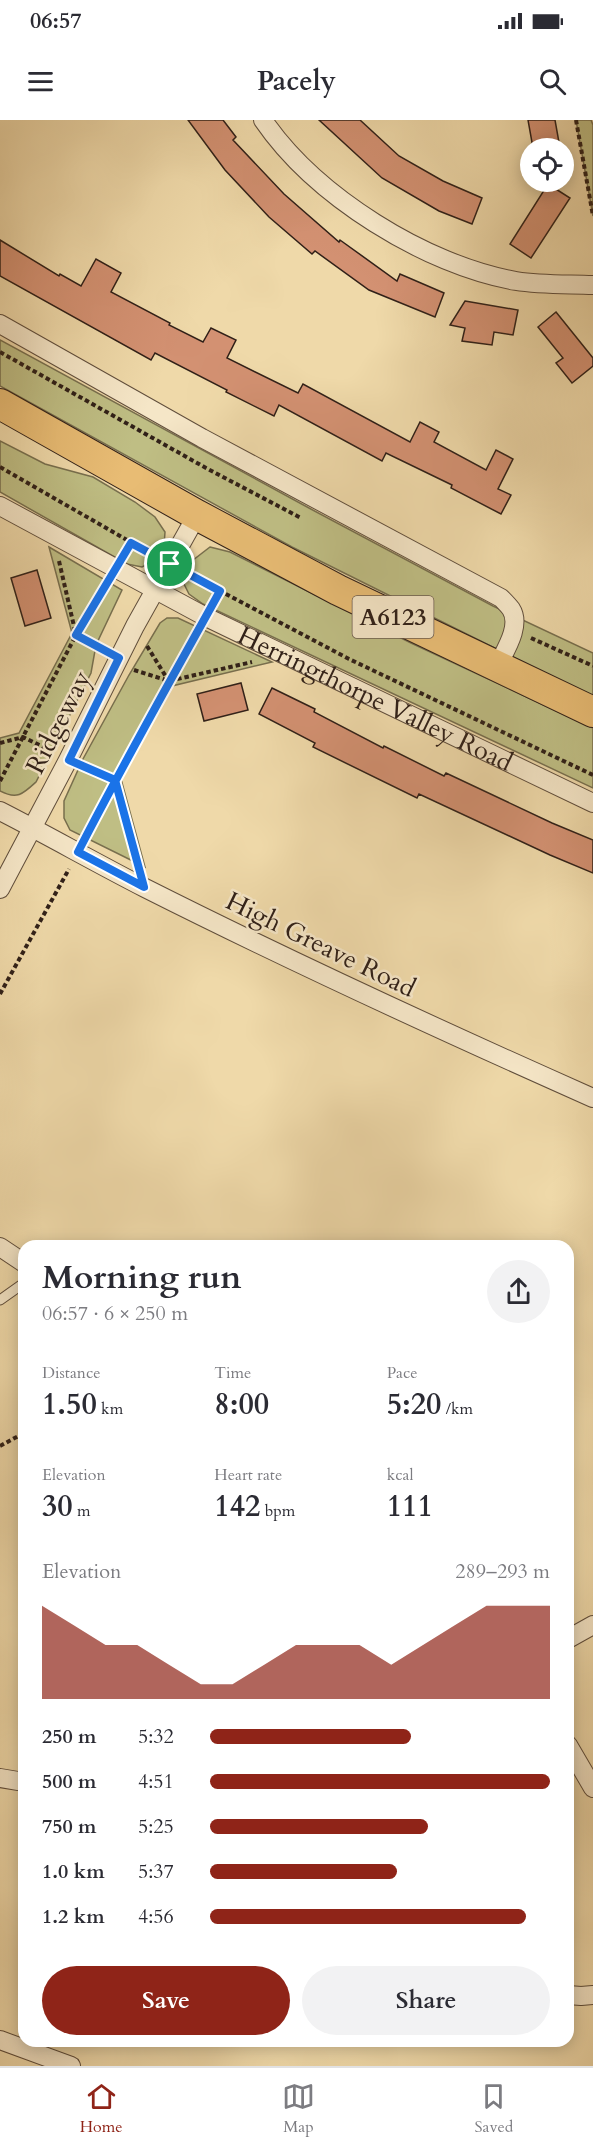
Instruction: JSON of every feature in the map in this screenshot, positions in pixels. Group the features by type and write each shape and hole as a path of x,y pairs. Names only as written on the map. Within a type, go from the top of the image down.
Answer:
{"main road":[{"name":"A6123","path":"0,404 197,515 338,590 593,712"}],"street":[{"path":"263,120 308,171 339,198 378,225 420,248 475,271 516,281 593,285"},
{"path":"0,324 202,438 501,598 512,609 515,618 514,630 497,667"},
{"name":"Herringthorpe Valley Road","path":"0,506 206,617 593,803"},
{"name":"Ridgeway","path":"0,889 69,760 135,626 197,515"},
{"name":"High Greave Road","path":"0,811 144,887 463,1040 593,1098"},
{"path":"0,1247 18,1259"},
{"path":"574,1636 593,1625"},
{"path":"574,1755 593,1788"},
{"path":"0,1778 18,1781"},
{"path":"574,1995 593,1995"},
{"path":"0,2040 18,2047"},
{"path":"19,2047 71,2066"}],"lane":[{"path":"0,1300 18,1287"}],"path":[{"path":"576,120 593,216"},
{"path":"0,467 131,543 349,659 593,775"},
{"path":"52,534 76,635 117,662 168,681 284,655"},
{"path":"0,781 76,635 131,543"},
{"path":"0,994 168,681 220,591"},
{"path":"135,626 168,681"},
{"path":"0,743 23,737 115,780"},
{"path":"115,780 144,887"},
{"path":"0,1446 18,1436"}],"shaded area":[{"path":"576,120 591,120 593,125 593,216"},
{"path":"0,340 493,606 593,653 593,697 292,547 0,386"},
{"path":"0,441 45,464 93,477 135,502 155,517 165,532 164,546 152,562 142,567 127,564 0,492"},
{"path":"49,547 122,590 96,645 91,673 36,782 20,794 11,795 0,791 0,738 19,733 72,633"},
{"path":"210,547 230,552 411,643 593,728 593,788 203,604 189,594 182,580 188,564"},
{"path":"167,618 178,618 272,662 172,686 121,779 145,867 70,830 64,818 64,801 83,759 129,675 160,623"}],"building":[{"path":"188,120 223,120 236,137 233,140 284,194 339,242 340,240 397,281 400,274 444,293 435,317 369,290 315,251 312,254 269,217 225,170"},
{"path":"319,120 360,120 399,156 443,181 482,198 472,224 439,211 382,178"},
{"path":"528,120 555,120 558,138 531,138"},
{"path":"543,192 561,192 570,198 531,258 510,244"},
{"path":"0,240 59,276 60,274 81,286 96,259 121,273 111,292 203,342 211,328 236,340 227,358 298,393 303,384 410,442 420,422 439,432 434,442 486,470 496,450 513,459 498,489 511,495 501,514 451,488 452,485 386,453 382,461 279,405 274,416 155,353 151,360 0,276"},
{"path":"465,301 518,310 513,335 494,332 492,345 462,341 465,328 450,325"},
{"path":"556,312 593,358 593,366 572,383 556,363 563,358 538,327"},
{"path":"37,570 51,618 25,626 11,578"},
{"path":"241,683 248,710 204,721 197,694"},
{"path":"272,688 315,709 314,712 383,748 384,746 444,776 446,773 593,840 593,873 419,794 417,798 313,747 315,743 259,714"}],"route":[{"path":"170,564 131,543 76,635 119,658 69,760 115,780 144,887 78,852 115,780 168,681 220,591 170,564"}]}
